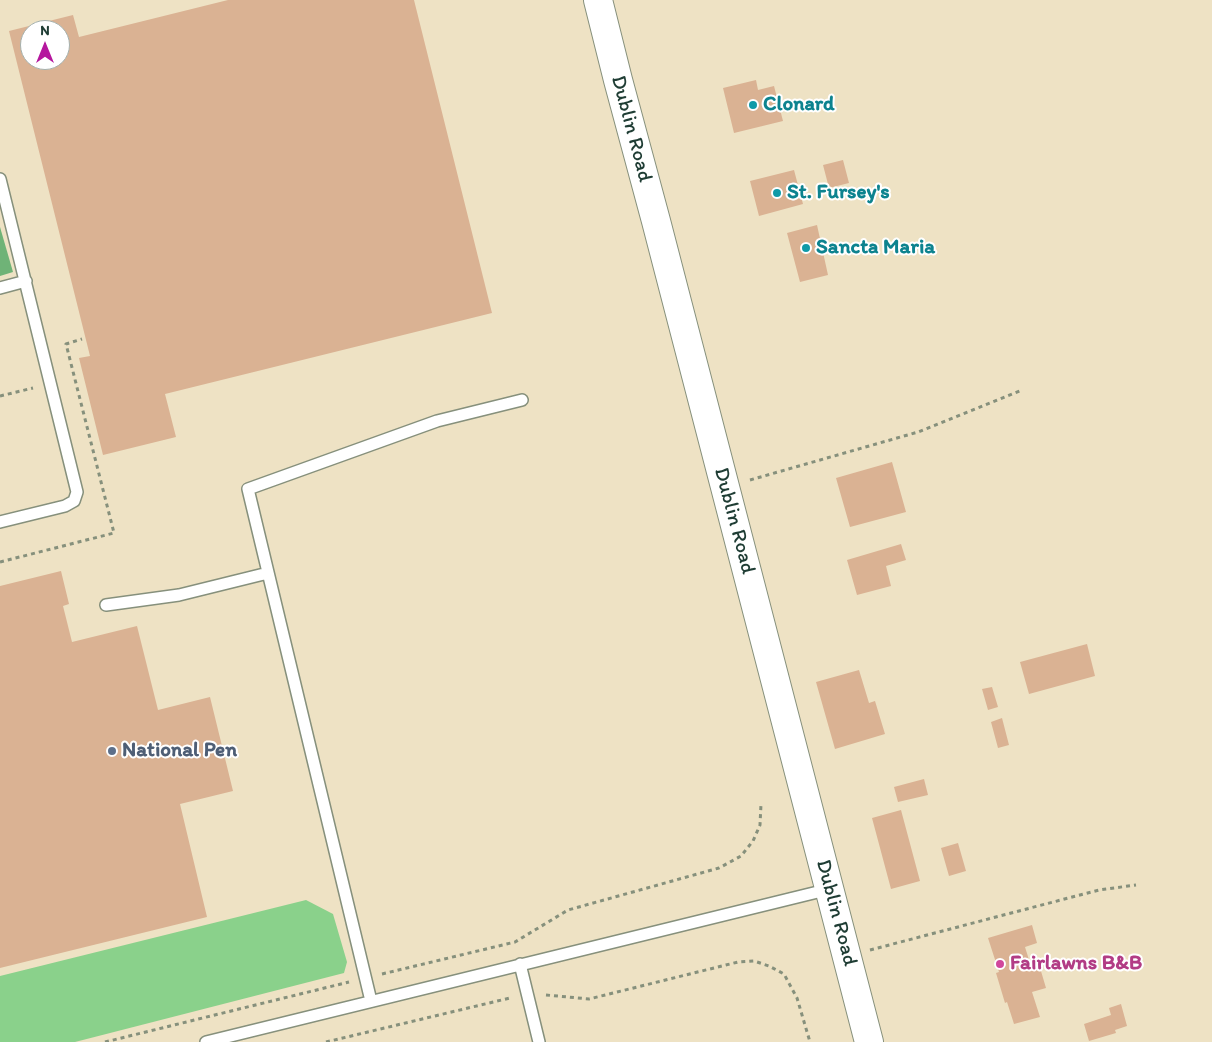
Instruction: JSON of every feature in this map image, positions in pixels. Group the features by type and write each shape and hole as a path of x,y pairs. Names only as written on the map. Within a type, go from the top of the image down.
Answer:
{"main road":[{"name":"Dublin Road","path":"598,0 869,1042"}],"lane":[{"path":"0,178 77,492 74,501 65,506 0,522"},
{"path":"0,288 26,281"},
{"path":"371,1001 248,489 437,421 522,400"},
{"path":"106,605 180,595 268,572"},
{"path":"206,1042 830,888"},
{"path":"520,964 538,1042"}],"path":[{"path":"725,487 918,432 1022,390"},
{"path":"105,1042 515,942 568,910 719,868 741,856 753,841 760,825 760,804"},
{"path":"848,956 1099,890 1136,885"},
{"path":"326,1042 527,994 589,999 738,962 754,961 784,974 798,998 810,1042"}],"green space":[{"path":"0,227 13,272 0,276"},
{"path":"306,900 333,914 347,962 344,973 75,1042 0,1042 0,976"}],"building":[{"path":"228,0 414,0 492,313 165,394 176,437 103,455 79,358 90,356 9,31 20,28 20,70 70,70 70,20 53,20 73,15 79,37"},
{"name":"Clonard","path":"756,80 758,90 774,86 783,121 734,133 723,88"},
{"path":"843,160 849,183 829,188 823,165"},
{"name":"St. Fursey's","path":"794,170 803,204 759,216 750,181"},
{"name":"Sancta Maria","path":"817,225 828,275 800,282 787,233"},
{"path":"892,462 906,512 850,527 836,478"},
{"path":"901,544 906,560 886,566 891,586 857,595 847,560"},
{"name":"National Pen","path":"61,571 69,604 63,606 72,642 137,626 158,710 210,697 233,791 180,804 207,917 0,968 0,586"},
{"path":"1087,644 1095,676 1029,694 1020,662"},
{"path":"859,670 869,703 875,701 885,734 835,749 816,682"},
{"path":"992,687 998,707 988,710 982,689"},
{"path":"1002,718 1009,745 998,748 991,722"},
{"path":"924,779 928,795 898,802 894,787"},
{"path":"901,810 920,881 891,889 872,818"},
{"path":"958,843 966,871 949,876 941,848"},
{"path":"1032,925 1037,943 1025,947 1030,963 1038,961 1046,988 1032,992 1040,1017 1014,1024 1007,1002 1005,1003 996,973 999,972 988,938"},
{"path":"1121,1004 1127,1026 1115,1030 1116,1033 1089,1041 1084,1024 1111,1015 1109,1008"}],"place":[{"name":"Clonard","path":"753,105"},
{"name":"St. Fursey's","path":"777,193"},
{"name":"Sancta Maria","path":"806,248"},
{"name":"National Pen","path":"112,751"},
{"name":"Fairlawns B&B","path":"1000,964"}]}
